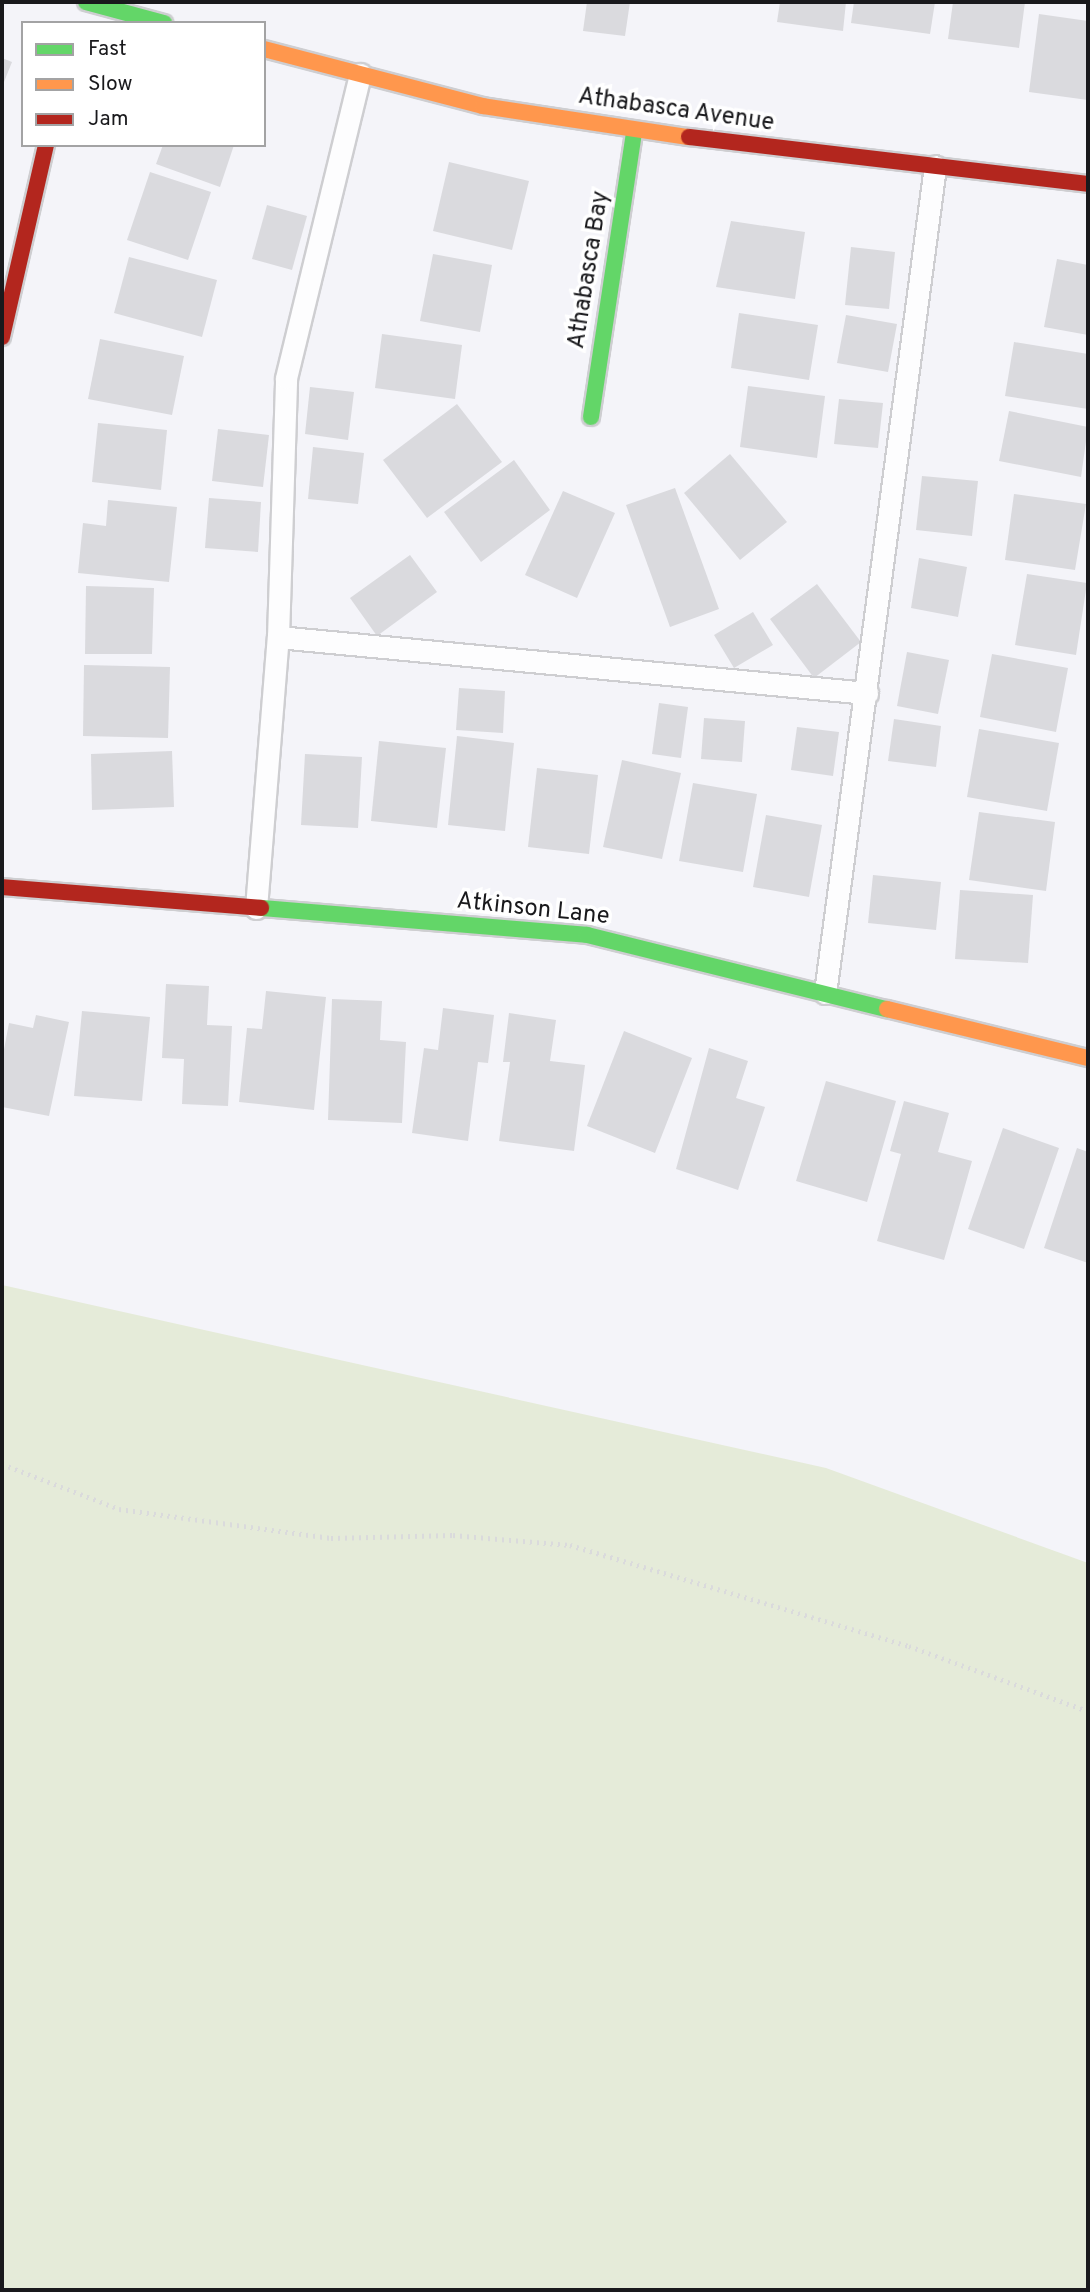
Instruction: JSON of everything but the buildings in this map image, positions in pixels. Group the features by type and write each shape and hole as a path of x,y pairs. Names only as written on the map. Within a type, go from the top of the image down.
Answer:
{"street":[{"path":"86,2 157,21"},
{"name":"Athabasca Avenue","path":"266,50 483,106 634,131 1088,184"},
{"name":"Athabasca Bay","path":"591,417 634,131"},
{"path":"2,337 46,147"},
{"name":"Atkinson Lane","path":"2,887 587,935 1088,1058"}],"lane":[{"path":"256,908 278,637 286,378 360,74"},
{"path":"825,993 935,166"},
{"path":"278,637 867,693"}],"path":[{"path":"2,1464 132,1511 331,1538 453,1535 570,1545 909,1646 1088,1711"}],"green space":[{"path":"2,1285 826,1468 1088,1563 1088,2290 2,2290"}],"traffic: fast":[{"path":"86,2 157,21"},
{"path":"591,417 634,131"},
{"path":"261,908 587,935 887,1009"}],"traffic: slow":[{"path":"266,50 483,106 689,137"},
{"path":"887,1009 1088,1058"}],"traffic: jam":[{"path":"689,137 1088,184"},
{"path":"2,337 46,147"},
{"path":"2,887 261,908"}]}
